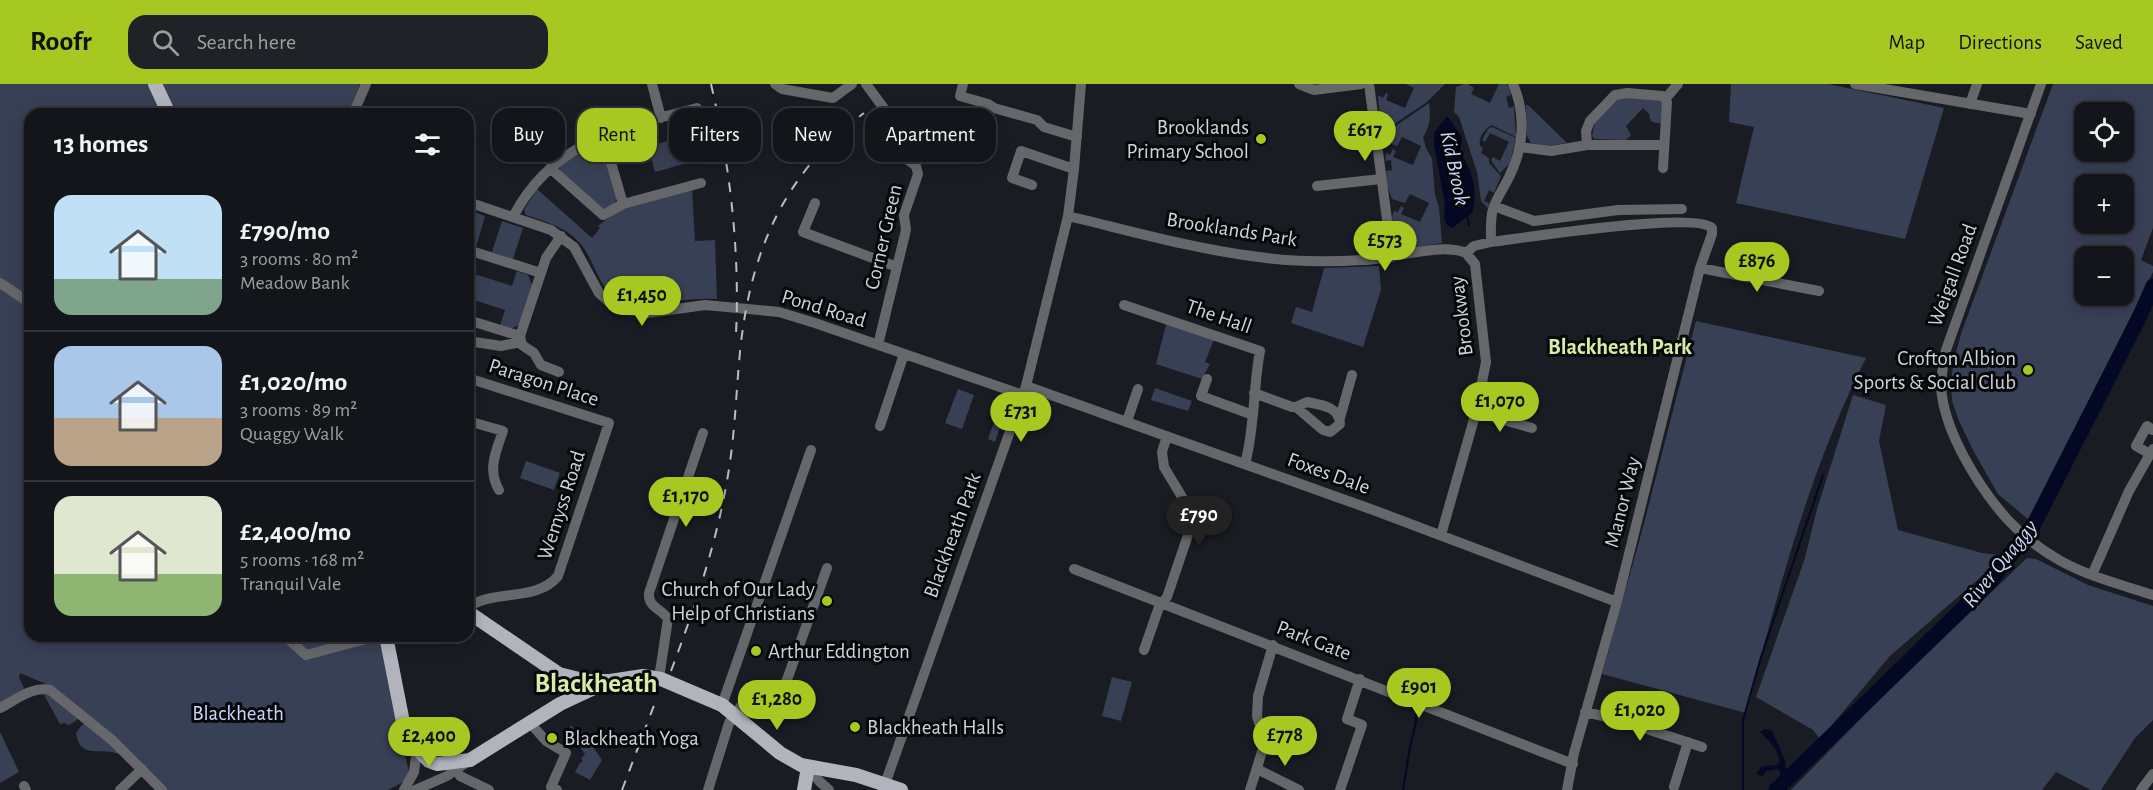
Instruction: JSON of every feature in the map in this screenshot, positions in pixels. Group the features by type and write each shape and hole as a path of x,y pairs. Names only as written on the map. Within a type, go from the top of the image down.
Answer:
{"main road":[{"path":"155,84 166,108"},
{"path":"474,617 542,664 566,677 587,681 610,681 638,676 659,678 722,705 780,753 808,767 856,775 901,790"},
{"path":"387,642 404,722 417,749 433,763 443,765 454,766 470,760 560,704 610,681"},
{"path":"560,704 571,691 571,684 566,677"},
{"path":"804,790 808,767"}],"street":[{"path":"356,108 366,84"},
{"path":"652,84 661,118"},
{"path":"775,84 782,89 833,98 852,84"},
{"name":"Corner Green","path":"866,84 891,118 894,144 898,152 916,166 918,174 904,215 906,230 878,345"},
{"path":"963,84 960,96 1037,120 1044,127 1077,138"},
{"name":"Blackheath Park","path":"885,784 1025,390 1068,216 1081,84"},
{"path":"1299,84 1314,90 1361,84"},
{"path":"1369,84 1392,257"},
{"path":"1491,242 1494,206 1514,168 1520,147 1521,115 1513,84"},
{"path":"1663,168 1666,98 1678,84"},
{"path":"1855,84 2031,114"},
{"path":"1970,104 1977,84"},
{"name":"Weigall Road","path":"2041,84 1946,350 1941,386 1948,420 1972,469 1996,505 2026,537 2059,560 2092,575 2153,596"},
{"path":"1587,146 1586,131 1590,121 1615,95 1627,93 1659,95 1666,98"},
{"path":"657,119 669,116"},
{"path":"1520,147 1551,151 1587,146 1664,145"},
{"path":"513,217 527,194 550,168 577,148"},
{"path":"1032,184 1012,178 1021,151 1074,169"},
{"path":"611,162 623,204"},
{"path":"550,168 603,215 623,204 701,183"},
{"path":"1317,186 1381,179"},
{"path":"815,203 803,232 897,267"},
{"name":"Pond Road","path":"474,204 551,230 561,236 574,247 599,293 609,302 623,309 648,313 682,307 716,306 794,316 904,354 1025,390"},
{"path":"1494,206 1534,221 1618,210 1682,209"},
{"name":"Brooklands Park","path":"1068,216 1186,244 1297,261 1348,261 1444,249 1458,249 1466,253 1474,246 1491,242 1671,221 1709,225"},
{"name":"Manor Way","path":"1568,790 1585,712 1617,602 1700,268 1712,234 1712,228 1709,225"},
{"path":"559,372 541,365 534,353 522,345 521,339 546,258 561,236"},
{"path":"474,252 541,273"},
{"name":"Brookway","path":"1441,535 1476,412 1486,362 1475,264 1466,253"},
{"path":"1700,268 1819,291"},
{"path":"0,283 24,299"},
{"name":"The Hall","path":"1124,305 1260,351 1254,393 1252,441 1245,464"},
{"path":"474,322 521,339"},
{"path":"474,342 501,346 521,339"},
{"path":"880,426 904,354"},
{"path":"1254,393 1296,407 1323,430 1330,432 1340,424 1352,375"},
{"path":"1207,379 1201,396 1253,415"},
{"name":"Paragon Place","path":"474,380 609,423"},
{"path":"1126,421 1138,389"},
{"name":"Foxes Dale","path":"1025,390 1126,421 1441,535 1617,602"},
{"path":"1296,407 1307,402 1320,404 1333,409 1340,418"},
{"path":"1476,412 1532,428"},
{"path":"474,423 503,431 492,464 494,482 498,490"},
{"name":"Wemyss Road","path":"474,609 479,602 541,588 551,584 558,576 609,423"},
{"path":"2092,575 2129,491 2152,451 2136,446 2147,426 2153,429"},
{"path":"659,678 668,619 665,614 652,606 648,600 649,593 703,433"},
{"path":"1144,650 1151,628 1170,589 1189,532 1189,516 1185,502 1164,467 1162,452 1167,436"},
{"path":"722,705 811,450"},
{"path":"708,790 729,723 735,715 745,705 761,706 779,702 827,568"},
{"name":"Park Gate","path":"1074,569 1573,764"},
{"path":"292,642 306,655 355,642"},
{"path":"1250,790 1265,742 1257,716 1258,696 1273,645"},
{"path":"1340,790 1362,725 1347,719 1360,679"},
{"path":"0,708 40,688 51,690 112,740 162,790"},
{"path":"1585,712 1616,719 1702,747"},
{"path":"531,724 546,741 566,753 551,787 557,790"},
{"path":"1674,787 1688,742"},
{"path":"404,790 414,772 417,749"},
{"path":"415,790 447,776 454,766 460,776 489,790"},
{"path":"808,767 829,790"},
{"path":"120,790 142,769"},
{"path":"1257,769 1299,790"},
{"path":"2141,790 2153,774"}],"green space":[{"name":"Blackheath","path":"0,84 360,84 350,108 24,108 24,642 384,642 402,745 410,775 407,780 388,790 158,790 123,756 113,752 87,750 82,747 76,733 85,723 49,691 46,684 20,673 19,677 24,688 22,692 0,704"},
{"path":"1406,84 1445,84 1427,102 1381,133 1378,95 1383,98 1386,93 1388,94 1386,100 1405,108 1414,88"},
{"path":"1464,84 1474,88 1471,94 1490,103 1499,84 1507,84 1511,95 1506,97 1509,108 1514,106 1516,137 1492,125 1480,140 1480,146 1483,148 1481,153 1489,158 1489,163 1501,176 1494,193 1489,190 1484,201 1489,203 1488,208 1481,201 1477,172 1459,117 1454,112 1456,87"},
{"path":"1731,84 1828,84 1944,108 1905,239 1736,203 1754,127 1729,122"},
{"name":"Crofton Albion Sports & Social Club","path":"2053,84 2153,84 2153,228 2141,260 2153,266 2153,272 2029,520 1998,494 1959,421 1952,401 1951,381 1962,331"},
{"path":"1620,97 1655,98 1662,101 1663,124 1652,122 1650,115 1643,108 1626,126 1631,135 1626,140 1595,139 1592,136 1595,121"},
{"path":"1429,103 1429,121 1423,137 1432,159 1442,243 1403,249 1398,248 1393,235 1394,211 1398,212 1401,206 1404,208 1401,214 1420,222 1429,203 1410,194 1405,203 1392,199 1387,186 1386,171 1392,170 1391,160 1385,161 1386,153 1390,155 1393,149 1396,151 1393,157 1413,165 1421,146 1402,137 1397,146 1384,141 1384,134"},
{"path":"1526,105 1566,143 1548,146 1531,143 1527,136"},
{"path":"1492,127 1516,138 1510,163 1500,173 1491,160 1493,157 1500,161 1509,142 1490,133 1485,142 1482,140 1488,129"},
{"path":"669,140 669,162 691,162 655,172 652,162 657,162 657,144"},
{"path":"577,155 577,162 606,162 617,198 614,204 603,209 561,173 559,169 565,161"},
{"path":"692,188 695,241 715,240 717,299 685,300 642,306 622,301 613,296 600,280 579,242 554,225 526,215 524,210 537,189 592,238 600,228 598,226 620,209"},
{"path":"474,212 485,216 476,247 474,246"},
{"path":"502,221 523,228 513,259 492,252"},
{"path":"1379,266 1381,290 1363,347 1291,323 1296,307 1312,312 1324,268"},
{"path":"517,271 528,275 532,285 519,325 510,329 500,326 505,310 474,300 474,274 512,286"},
{"path":"1167,321 1215,337 1205,362 1210,364 1202,379 1156,364"},
{"path":"1696,321 1866,358 1846,400 1811,488 1770,622 1746,713 1602,674 1642,531"},
{"path":"1155,388 1192,401 1188,411 1151,400"},
{"path":"958,389 974,395 962,429 945,423"},
{"path":"1853,395 1886,405 1879,441 1898,530 1982,553 2005,556 1890,656 1820,739 1813,730 1756,697 1805,558 1817,509"},
{"path":"1003,397 1010,399 995,442 988,439"},
{"path":"526,461 560,473 554,490 520,478"},
{"path":"2027,558 2036,559 2088,585 2153,606 2153,720 2135,738 2101,790 2091,790 2056,772 2042,790 1791,790 1884,695"},
{"path":"1112,677 1132,682 1121,721 1102,716"},
{"path":"48,694 78,716 77,720 69,725 60,724 44,695"},
{"path":"571,725 575,730 579,727 602,760 590,780 575,772 585,754 563,733"},
{"path":"0,732 19,772 0,783"}],"water":[{"path":"1447,116 1462,137 1460,153 1468,166 1474,189 1472,213 1452,228 1444,219 1445,205 1434,144 1434,133"},
{"path":"1765,729 1772,731 1785,760 1786,771 1792,774 1783,783 1780,771 1777,769 1766,771 1763,776 1756,774 1761,767 1776,765 1780,762 1775,749 1760,732"}],"waterway":[{"name":"Kid Brook","path":"1467,215 1469,225"},
{"name":"River Quaggy","path":"1776,790 1990,582 2032,528 2153,286"},
{"path":"1743,790 1743,720 1761,657 1823,475"},
{"name":"Kid Brook","path":"1403,790 1416,722 1416,712 1411,706"}],"railway":[{"path":"711,84 732,208 736,271 736,334"},
{"path":"671,671 718,525 728,475 745,316 752,281 762,249 775,218 792,189 812,162 864,113"},
{"path":"622,790 656,700"}],"place":[{"name":"Brooklands Primary School","path":"1261,139"},
{"name":"Crofton Albion Sports & Social Club","path":"2028,370"},
{"name":"Church of Our Lady Help of Christians","path":"827,601"},
{"name":"Arthur Eddington","path":"756,651"},
{"name":"Blackheath Halls","path":"855,727"},
{"name":"Blackheath Yoga","path":"552,738"}],"district":[{"name":"Blackheath Park","path":"1620,346"},
{"name":"Blackheath","path":"596,683"}]}
